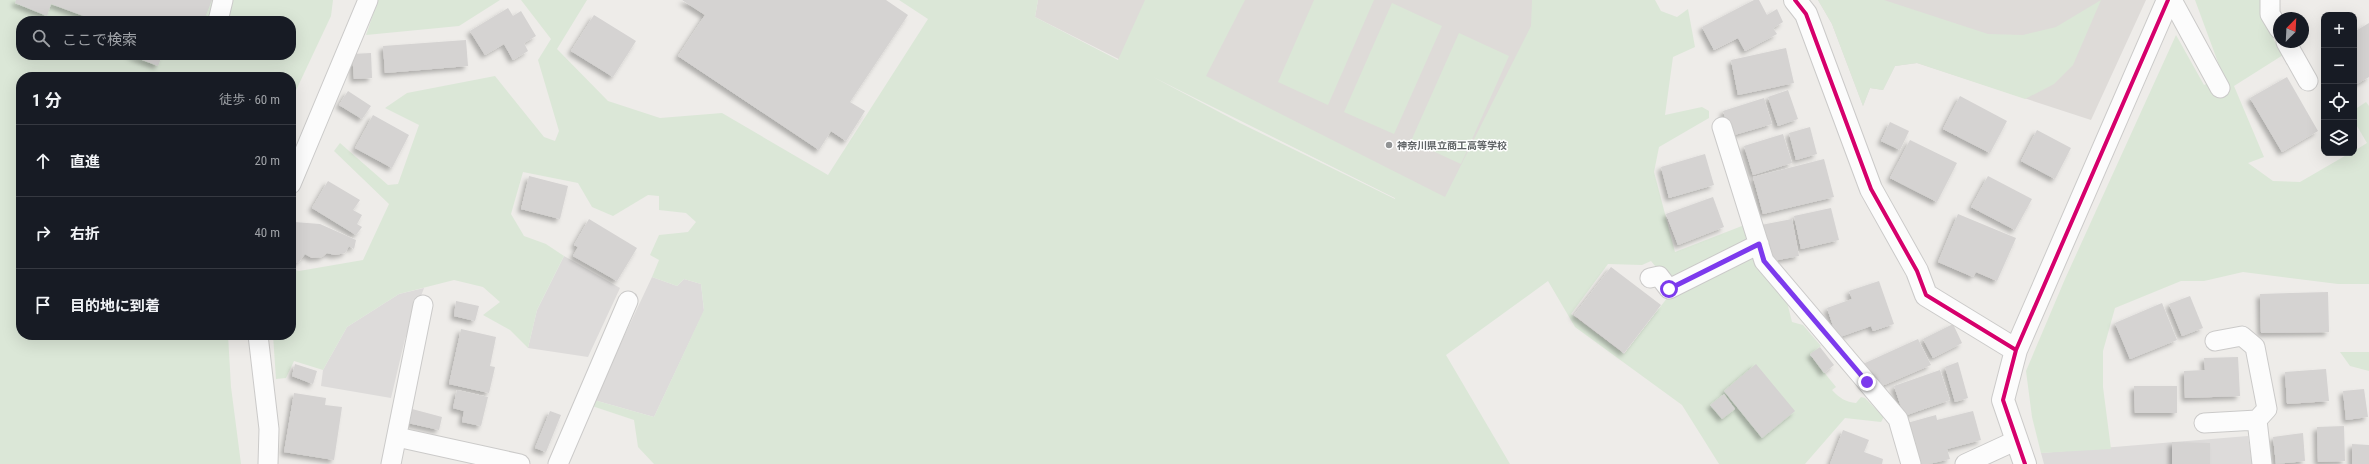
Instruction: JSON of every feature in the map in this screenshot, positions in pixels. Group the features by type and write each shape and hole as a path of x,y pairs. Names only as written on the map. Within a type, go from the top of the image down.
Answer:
{"street":[{"path":"1795,0 1806,14 1871,189 1917,271 1926,295 2016,350"},
{"path":"2025,464 2003,400 2016,350 2168,0"}],"lane":[{"path":"219,16 223,0"},
{"path":"296,172 368,0"},
{"path":"2172,0 2220,88"},
{"path":"2270,0 2270,14 2273,19"},
{"path":"2289,48 2308,81"},
{"path":"1722,127 1764,261 1898,419 1911,464"},
{"path":"1650,278 1658,276 1669,289 1759,244"},
{"path":"558,464 628,301"},
{"path":"391,464 423,305"},
{"path":"2204,423 2257,420 2267,409 2255,347 2242,336 2215,341"},
{"path":"259,340 269,429 268,464"},
{"path":"2257,420 2262,464"},
{"path":"397,437 520,464"},
{"path":"1966,464 2017,440"}],"shaded area":[{"name":"神奈川県立商工高等学校","path":"1038,0 1549,0 1457,229 1035,17"},
{"path":"1818,0 2146,0 2091,120 1917,63 1895,66 1883,90 1870,88 1863,106 1832,24"},
{"path":"564,256 620,288 588,357 528,348 537,310"},
{"path":"652,277 677,286 684,279 701,284 704,311 654,417 594,400"},
{"path":"424,288 405,339 391,398 321,386 323,370 347,327 399,294"},
{"path":"2248,436 2252,464 2044,464 2041,453"}],"green space":[{"path":"0,0 333,0 331,16 296,90 296,72 16,72 16,340 228,340 231,387 241,464 0,464"},
{"path":"378,0 500,0 459,26 366,35"},
{"path":"521,0 587,0 557,49 608,101 660,118 722,113 828,175 928,19 899,0 1038,0 1035,17 1118,60 1145,0 1245,0 1206,76 1445,197 1531,26 1532,0 1655,0 1661,11 1677,17 1688,9 1695,47 1673,57 1665,115 1702,107 1709,111 1709,118 1659,147 1654,172 1675,252 1747,224 1787,302 1792,322 1803,325 1821,346 1810,355 1836,387 1832,390 1837,395 1849,402 1856,403 1861,397 1865,398 1884,417 1881,422 1845,418 1805,464 1719,464 1682,405 1575,327 1548,281 1446,355 1510,464 654,464 638,447 634,420 592,406 594,400 654,417 704,310 701,284 684,279 677,286 652,277 659,260 650,255 659,235 688,232 696,222 686,213 659,210 659,196 648,195 613,216 592,207 578,183 523,172 511,214 524,236 546,244 564,256 537,310 528,348 510,330 483,315 500,302 483,287 454,280 399,294 347,327 323,370 294,361 286,378 276,379 273,340 296,340 296,270 363,260 389,204 334,151 340,143 388,185 398,184 419,125 385,108 407,93 495,76 544,137 555,141 559,131 538,60 551,39","holes":["1153,77 1395,198 1240,123","1651,261 1674,289 1624,354 1571,314 1608,264 1642,265"]},
{"path":"1314,0 1374,0 1328,105 1278,82"},
{"path":"1818,0 1884,0 1988,34 2023,35 2056,27 2101,0 2073,65 2054,84 2025,99 1917,63 1895,66 1883,90 1870,88 1863,106 1832,24"},
{"path":"2195,0 2262,0 2269,29 2273,38 2273,48 2279,48 2283,55 2234,86 2264,157 2248,163 2273,181 2300,182 2345,156 2357,156 2357,149 2367,143 2357,126 2357,108 2366,102 2369,106 2369,284 2338,284 2243,272 2204,281 2181,281 2115,308 2103,351 2103,387 2111,449 2041,453 2032,417 2026,371 2065,279 2176,35 2204,85 2223,76"},
{"path":"1392,3 1442,26 1394,134 1344,112"},
{"path":"1459,33 1509,56 1461,164 1411,141"},
{"path":"2340,352 2369,352 2369,371 2350,366"}],"building":[{"path":"16,0 212,0 206,16 83,16 51,4 47,16 15,3"},
{"path":"682,0 886,0 908,15 850,102 865,111 846,141 831,131 819,150 678,56 705,15"},
{"path":"1754,0 1759,0 1767,15 1777,9 1783,22 1773,28 1777,34 1745,51 1738,38 1714,50 1702,27"},
{"path":"508,8 513,16 521,11 536,36 524,43 528,51 513,60 504,44 485,55 470,31"},
{"path":"594,15 636,41 613,77 571,51"},
{"path":"2369,23 2369,77 2357,84 2357,48 2357,30"},
{"path":"466,40 468,66 385,73 383,46"},
{"path":"1786,48 1794,83 1738,95 1731,60"},
{"path":"371,53 372,78 354,79 352,54"},
{"path":"142,60 160,60 158,66"},
{"path":"2287,77 2318,131 2282,152 2250,98"},
{"path":"1788,90 1798,119 1778,126 1768,97"},
{"path":"348,91 371,106 362,119 339,105"},
{"path":"1960,96 2007,121 1990,153 1943,129"},
{"path":"1764,98 1772,124 1731,136 1723,111"},
{"path":"373,115 409,135 392,168 355,148"},
{"path":"1890,122 1909,131 1900,150 1881,141"},
{"path":"1810,127 1817,154 1796,160 1789,133"},
{"path":"2037,130 2071,148 2055,179 2021,161"},
{"path":"1783,134 1792,163 1753,175 1744,146"},
{"path":"1910,140 1957,163 1937,202 1890,178"},
{"path":"1705,154 1714,185 1669,198 1661,167"},
{"path":"1824,159 1834,197 1763,214 1753,177"},
{"path":"529,176 568,186 560,219 521,209"},
{"path":"1988,176 2032,199 2015,230 1971,207"},
{"path":"328,181 360,200 353,210 362,215 357,224 362,227 356,235 312,208"},
{"path":"1713,197 1724,227 1678,245 1666,214"},
{"path":"1831,208 1839,240 1801,249 1794,216"},
{"path":"1958,214 2016,238 1997,281 1976,272 1973,277 1938,262"},
{"path":"589,219 637,248 617,281 573,256 578,247 574,245"},
{"path":"1792,219 1799,256 1768,262 1761,225"},
{"path":"296,222 320,224 356,240 354,249 349,246 345,253 335,255 327,253 322,257 312,258 305,254 298,263 296,263"},
{"path":"1611,267 1661,305 1624,353 1574,315"},
{"path":"1879,281 1894,324 1873,331 1871,326 1837,338 1827,308 1852,299 1849,291"},
{"path":"2328,292 2329,332 2261,333 2260,294"},
{"path":"2190,296 2203,328 2182,336 2169,304"},
{"path":"456,301 479,306 475,321 454,316"},
{"path":"2162,303 2177,340 2130,359 2115,323"},
{"path":"1953,324 1962,343 1933,358 1923,339"},
{"path":"461,329 496,337 490,366 495,367 489,393 449,384"},
{"path":"1918,339 1931,365 1882,386 1863,364"},
{"path":"1820,347 1834,365 1824,373 1810,354"},
{"path":"2238,357 2240,396 2185,398 2184,371 2205,370 2204,358"},
{"path":"1958,362 1968,398 1955,402 1945,367"},
{"path":"295,364 317,371 313,384 292,376"},
{"path":"1756,364 1795,411 1762,438 1724,391"},
{"path":"2326,369 2329,401 2287,404 2285,372"},
{"path":"1940,370 1950,400 1904,416 1894,386"},
{"path":"2134,386 2177,386 2177,413 2135,413"},
{"path":"2364,389 2368,417 2346,420 2343,391"},
{"path":"457,390 488,397 481,426 462,422 464,411 453,408"},
{"path":"294,393 326,398 325,405 342,407 334,460 284,452"},
{"path":"1724,394 1735,409 1722,419 1710,405"},
{"path":"412,409 442,417 439,430 408,423"},
{"path":"550,411 561,415 546,452 535,448"},
{"path":"1973,411 1981,440 1947,449 1950,459 1929,464 1918,464 1907,423 1936,415 1937,420"},
{"path":"2344,426 2345,461 2318,462 2317,427"},
{"path":"1843,430 1869,440 1864,452 1883,459 1882,464 1830,464"},
{"path":"2303,433 2305,461 2276,464 2273,437"},
{"path":"2172,442 2210,443 2210,464 2172,464"},
{"path":"2352,444 2369,445 2369,464 2352,464"}],"cycle path":[{"path":"1795,0 1806,14 1871,189 1917,271 1926,295 2016,350"},
{"path":"2025,464 2003,400 2016,350 2168,0"}],"place":[{"name":"神奈川県立商工高等学校","path":"1389,145"}],"route":[{"path":"1669,289 1759,244 1764,261 1867,382"}]}
